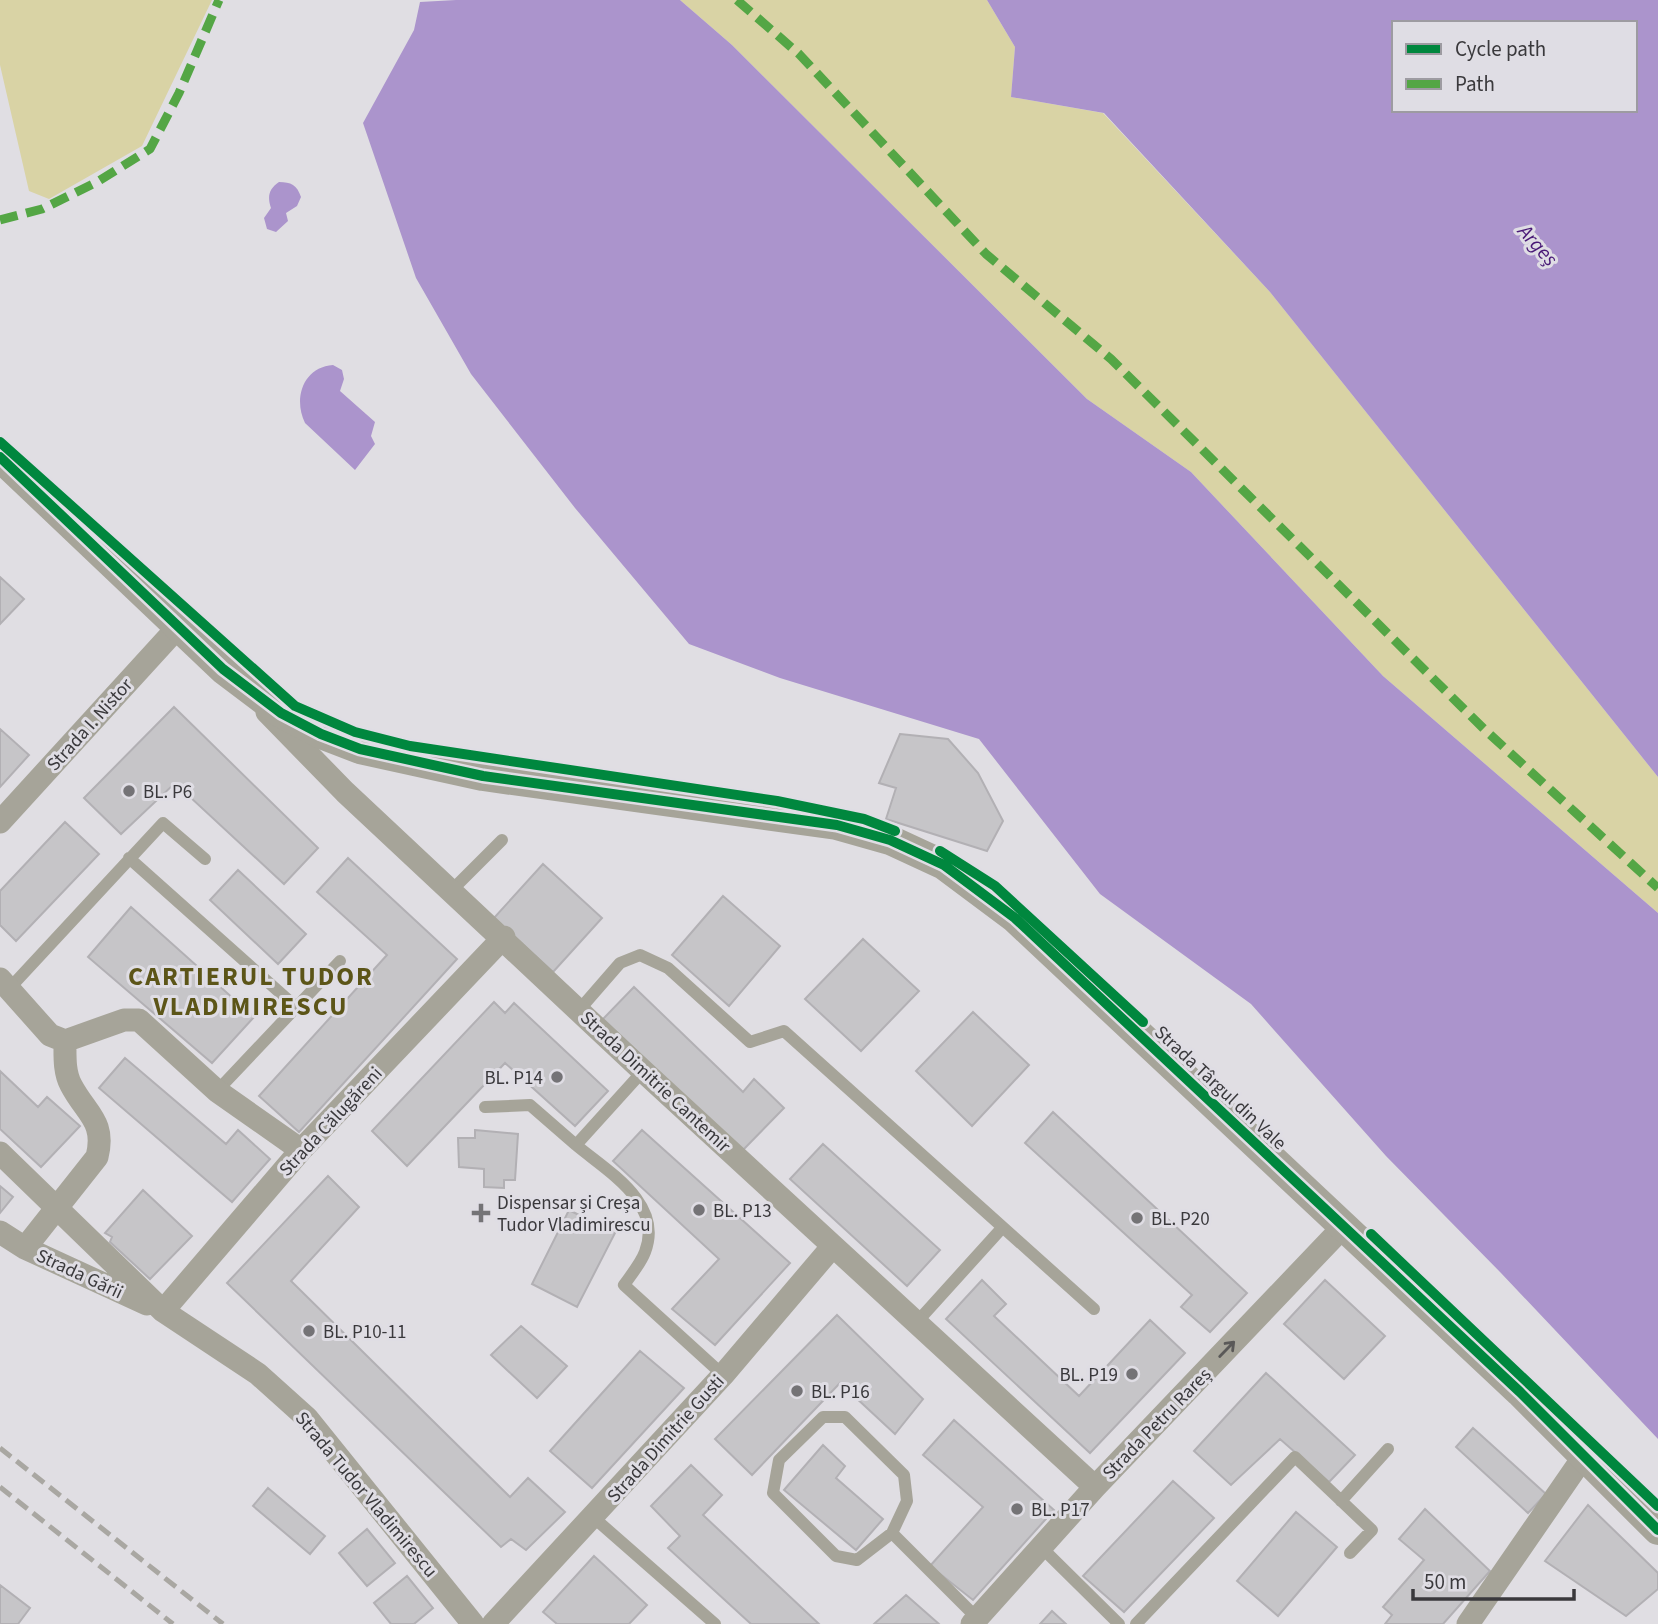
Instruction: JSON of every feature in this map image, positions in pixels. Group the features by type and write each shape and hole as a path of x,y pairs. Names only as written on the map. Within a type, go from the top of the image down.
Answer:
{"street":[{"name":"Strada Târgul din Vale","path":"0,457 223,669 281,713 321,734 360,749 483,776 837,825 890,840 944,865 1015,918 1344,1226 1658,1530"},
{"name":"Strada I. Nistor","path":"0,822 178,627"},
{"name":"Strada Dimitrie Cantemir","path":"223,669 345,792 504,937 832,1247 1095,1487"},
{"name":"Strada Călugăreni","path":"163,1311 301,1150 504,937"},
{"path":"4,985 50,1035 65,1041 124,1020 139,1020 217,1091 301,1150"},
{"path":"25,1248 97,1157 100,1136 98,1125 71,1084 66,1068 65,1041"},
{"name":"Strada Tudor Vladimirescu","path":"0,1153 163,1311 258,1374 307,1418 473,1624"},
{"name":"Strada Petru Rareș","path":"974,1621 1095,1487 1344,1226"},
{"name":"Strada Gării","path":"0,1232 25,1248 163,1311"},
{"name":"Strada Dimitrie Gusti","path":"493,1624 723,1375 832,1247"},
{"path":"1468,1624 1584,1456"}],"lane":[{"path":"4,985 163,823 205,859"},
{"path":"451,891 502,840"},
{"path":"130,858 296,1007"},
{"path":"580,1009 620,963 640,956 668,968 750,1042 784,1031 1094,1308"},
{"path":"217,1091 340,961"},
{"path":"576,1145 643,1071"},
{"path":"485,1107 530,1105 638,1196 649,1235 645,1253 624,1285 723,1375"},
{"path":"917,1322 1002,1228"},
{"path":"823,1417 845,1417 904,1475 907,1501 892,1533 857,1560 836,1556 773,1493 779,1460 823,1417"},
{"path":"1341,1501 1388,1449"},
{"path":"1136,1624 1295,1457 1372,1530 1350,1553"},
{"path":"593,1517 715,1624"},
{"path":"892,1533 974,1621"},
{"path":"1041,1547 1119,1624"}],"shaded area":[{"path":"0,0 212,0 142,146 49,199 29,191 0,65"},
{"path":"680,0 987,0 1015,47 1011,97 1103,113 1270,292 1658,777 1658,913 1383,676 1191,472 1087,399 732,45"}],"water":[{"path":"680,0 732,45 1087,399 1191,472 1383,676 1658,913 1658,1439 1386,1156 1251,1004 1100,894 979,739 780,678 689,644 575,508 471,374 416,278 363,123 414,30 420,2"},
{"name":"Argeș","path":"987,0 1658,0 1658,777 1270,292 1104,113 1011,97 1015,47"},
{"path":"279,182 293,185 301,197 297,206 286,213 288,221 276,232 267,229 264,218 271,208 270,193"},
{"path":"333,365 342,370 344,379 340,391 375,422 371,436 375,444 355,470 305,423 302,414 301,395 308,378 323,367"}],"building":[{"path":"0,577 24,599 0,624"},
{"name":"BL. P6","path":"174,707 318,848 284,884 175,783 121,834 84,798"},
{"path":"0,729 29,755 0,787"},
{"path":"900,734 948,739 978,773 1003,821 987,851 886,819 896,788 879,783"},
{"path":"65,822 99,854 16,941 0,925 0,891"},
{"path":"348,858 457,959 299,1132 259,1096 387,955 317,892"},
{"path":"543,864 602,918 553,972 494,918"},
{"path":"238,870 306,934 278,964 210,900"},
{"path":"723,896 780,946 729,1006 672,955"},
{"path":"131,907 254,1017 212,1063 88,957"},
{"path":"863,939 919,991 861,1051 805,999"},
{"path":"634,987 743,1092 754,1079 784,1108 742,1151 603,1019"},
{"name":"BL. P14","path":"494,1002 505,1013 514,1003 608,1091 575,1126 505,1063 407,1166 372,1131"},
{"path":"973,1012 1029,1065 972,1126 916,1071"},
{"path":"125,1058 226,1144 238,1130 270,1159 232,1202 99,1088"},
{"path":"0,1071 38,1107 47,1097 80,1126 41,1167 0,1129"},
{"name":"BL. P20","path":"1053,1112 1247,1293 1210,1332 1181,1307 1192,1295 1025,1143"},
{"path":"475,1130 518,1134 515,1180 504,1180 504,1188 484,1187 484,1169 459,1167 458,1138 475,1138"},
{"name":"BL. P13","path":"642,1130 790,1263 715,1345 672,1309 719,1259 613,1161"},
{"path":"823,1144 940,1250 907,1286 790,1179"},
{"name":"BL. P10-11","path":"328,1176 359,1207 291,1281 510,1497 528,1478 565,1512 526,1550 511,1539 501,1547 227,1283"},
{"path":"0,1186 13,1197 0,1213"},
{"path":"143,1190 192,1236 150,1279 110,1242 112,1237 105,1233"},
{"path":"569,1210 615,1233 577,1307 532,1284"},
{"name":"BL. P19","path":"982,1280 1006,1304 994,1316 1079,1396 1150,1320 1185,1353 1090,1453 946,1319"},
{"path":"1325,1280 1385,1336 1344,1379 1284,1324"},
{"name":"BL. P16","path":"837,1315 923,1399 895,1434 840,1383 752,1475 715,1439"},
{"path":"521,1326 567,1366 537,1398 491,1355"},
{"path":"640,1351 684,1388 592,1488 550,1451"},
{"path":"1266,1373 1355,1455 1329,1482 1280,1439 1231,1485 1194,1451"},
{"name":"BL. P17","path":"954,1420 1054,1510 973,1600 930,1566 983,1507 923,1455"},
{"path":"1473,1428 1546,1494 1528,1513 1456,1447"},
{"path":"823,1445 845,1466 836,1478 883,1519 856,1550 784,1490"},
{"path":"691,1465 722,1495 703,1515 819,1624 751,1624 668,1548 680,1536 651,1506"},
{"path":"1173,1481 1214,1518 1124,1612 1083,1576"},
{"path":"268,1488 325,1536 310,1554 253,1506"},
{"path":"1588,1505 1658,1573 1658,1589 1626,1616 1545,1561"},
{"path":"1425,1509 1490,1571 1443,1624 1385,1624 1392,1615 1383,1607 1424,1560 1399,1539"},
{"path":"1296,1512 1337,1547 1278,1616 1237,1581"},
{"path":"367,1529 395,1563 367,1586 339,1553"},
{"path":"594,1556 647,1605 629,1624 557,1624 543,1612"},
{"path":"407,1576 433,1608 414,1624 391,1624 374,1603"},
{"path":"0,1585 30,1608 18,1624 0,1624"},
{"path":"906,1595 939,1624 874,1624"},
{"path":"1052,1611 1066,1624 1040,1624"}],"railway":[{"path":"0,1448 223,1624"},
{"path":"0,1487 173,1624"}],"marked path":[{"path":"0,220 42,209 97,182 150,149 179,93 219,0"},
{"path":"737,0 799,54 986,254 1111,359 1484,729 1658,888"}],"cycle path":[{"path":"0,442 295,706 355,732 410,746 777,801 864,819 895,831"},
{"path":"0,457 223,669 281,713 321,734 360,749 483,776 837,825 890,840 944,865 1015,918 1520,1392 1658,1530"},
{"path":"940,851 995,886 1143,1022"},
{"path":"1371,1234 1658,1506"}],"place":[{"name":"BL. P6","path":"129,791"},
{"name":"BL. P14","path":"557,1077"},
{"name":"BL. P13","path":"699,1210"},
{"name":"Dispensar și Creșa Tudor Vladimirescu","path":"481,1213"},
{"name":"BL. P20","path":"1137,1218"},
{"name":"BL. P10-11","path":"309,1331"},
{"name":"BL. P19","path":"1132,1374"},
{"name":"BL. P16","path":"797,1391"},
{"name":"BL. P17","path":"1017,1509"}],"district":[{"name":"CARTIERUL TUDOR VLADIMIRESCU","path":"251,990"}]}
